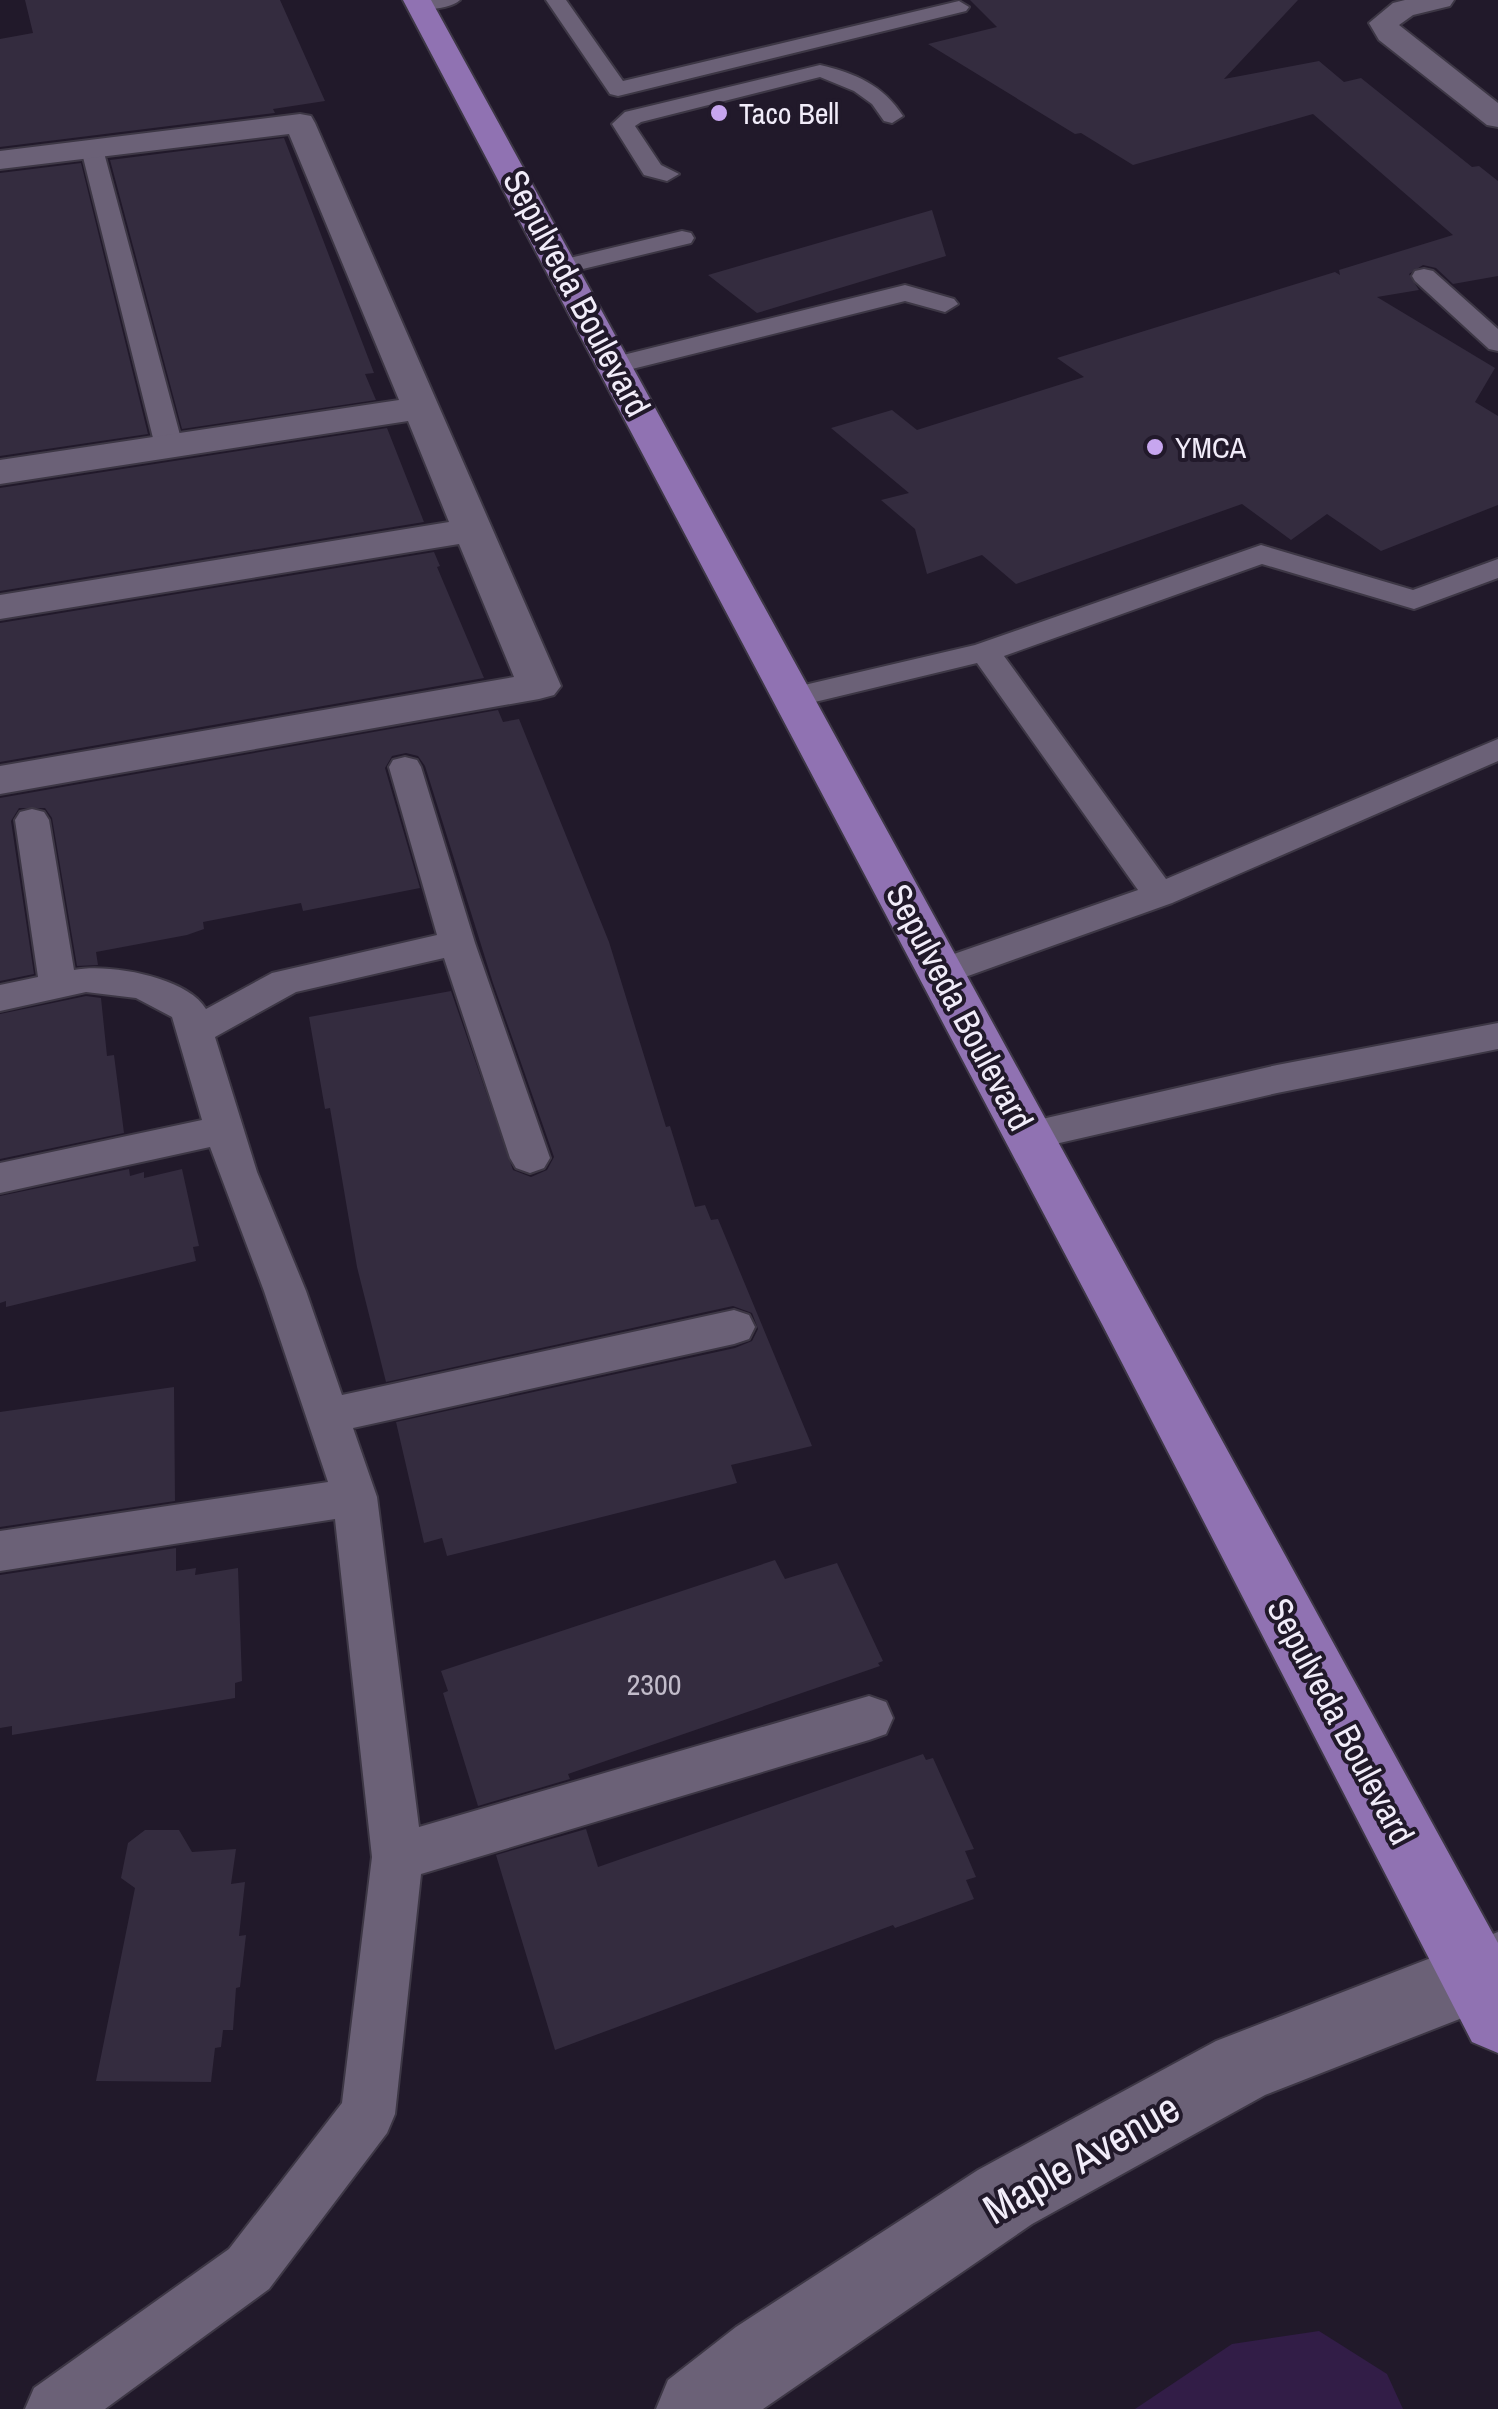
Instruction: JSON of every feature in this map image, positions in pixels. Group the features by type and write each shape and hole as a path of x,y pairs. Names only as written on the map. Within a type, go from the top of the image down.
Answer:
{"main road":[{"name":"Sepulveda Boulevard","path":"429,1 562,266 1491,1986"}],"street":[{"path":"1440,0 1402,9 1382,23 1389,34 1498,118"},
{"path":"0,160 300,123 540,686 0,780"},
{"path":"0,472 420,408"},
{"path":"0,608 473,530"},
{"name":"Maple Avenue","path":"698,2409 764,2356 1005,2197 1242,2067 1491,1986"}],"lane":[{"path":"556,0 618,89 959,6 952,0"},
{"path":"667,174 652,170 623,124 633,117 820,71 840,75 886,104 892,116"},
{"path":"92,148 169,446"},
{"path":"562,266 682,238"},
{"path":"1424,276 1498,343"},
{"path":"616,365 905,293 945,304"},
{"path":"794,697 985,652 1261,554 1414,600 1498,568"},
{"path":"985,652 1160,896"},
{"path":"941,972 1160,896 1498,749"},
{"path":"405,767 457,943 530,1158"},
{"path":"32,820 58,986"},
{"path":"194,1032 285,982 457,943"},
{"path":"0,998 86,980 144,986 188,1010 237,1172 286,1291 354,1498 398,1857 368,2114 249,2270 55,2409"},
{"path":"1029,1136 1277,1079 1498,1036"},
{"path":"0,1178 224,1130"},
{"path":"328,1416 734,1326"},
{"path":"0,1551 354,1498"},
{"path":"398,1857 869,1718"}],"shaded area":[{"path":"1319,2331 1387,2374 1403,2409 1135,2409 1232,2344"}],"building":[{"path":"25,0 280,0 325,101 273,109 275,113 0,147 0,39 33,33"},
{"path":"970,0 1298,0 1224,79 1319,61 1344,82 1361,78 1472,167 1479,166 1498,181 1498,276 1453,284 1436,268 1423,265 1409,274 1419,290 1377,297 1495,368 1475,402 1498,416 1498,505 1381,551 1327,514 1291,540 1242,504 1016,584 982,555 927,574 915,529 881,500 909,493 831,428 892,410 917,430 1084,377 1057,358 1335,272 1340,275 1339,270 1453,235 1313,114 1133,165 928,44 997,27"},
{"path":"284,138 374,373 365,374 376,400 182,429 110,160"},
{"path":"81,163 148,434 0,456 0,173"},
{"path":"932,210 946,256 757,313 708,275"},
{"path":"387,428 424,522 0,591 0,488"},
{"path":"434,552 484,678 0,762 0,623"},
{"path":"498,710 503,722 519,719 609,942 695,1207 705,1205 711,1220 718,1219 812,1446 731,1465 737,1483 447,1556 442,1538 424,1543 396,1422 735,1348 752,1341 758,1329 752,1313 733,1306 386,1382 357,1267 330,1108 325,1109 309,1017 451,991 513,1170 531,1177 547,1170 554,1157 493,983 425,766 418,756 392,756 385,768 420,888 303,911 301,903 203,922 204,929 187,935 96,952 98,965 77,966 52,818 45,808 19,808 11,821 34,974 0,981 0,798"},
{"path":"86,996 101,998 107,1056 114,1055 124,1133 0,1159 0,1014"},
{"path":"129,1169 130,1176 144,1172 144,1178 182,1169 199,1246 193,1247 196,1261 6,1307 6,1301 0,1303 0,1196"},
{"path":"174,1387 175,1501 0,1527 0,1412"},
{"path":"176,1548 176,1571 196,1568 195,1575 238,1568 242,1681 235,1683 235,1698 12,1735 12,1726 0,1728 0,1575"},
{"path":"775,1560 785,1579 837,1563 883,1661 878,1663 880,1666 568,1774 570,1779 478,1806 443,1693 448,1691 441,1671"},
{"path":"923,1754 926,1760 933,1758 974,1849 965,1851 976,1877 966,1880 974,1899 895,1928 893,1925 555,2050 496,1855 586,1829 598,1867"},
{"path":"145,1830 179,1830 192,1852 236,1849 231,1884 245,1882 239,1936 246,1935 233,2030 223,2030 221,2047 215,2048 211,2082 96,2081 135,1888 121,1878 128,1843"}],"place":[{"name":"Taco Bell","path":"719,113"},
{"name":"YMCA","path":"1155,447"}]}
